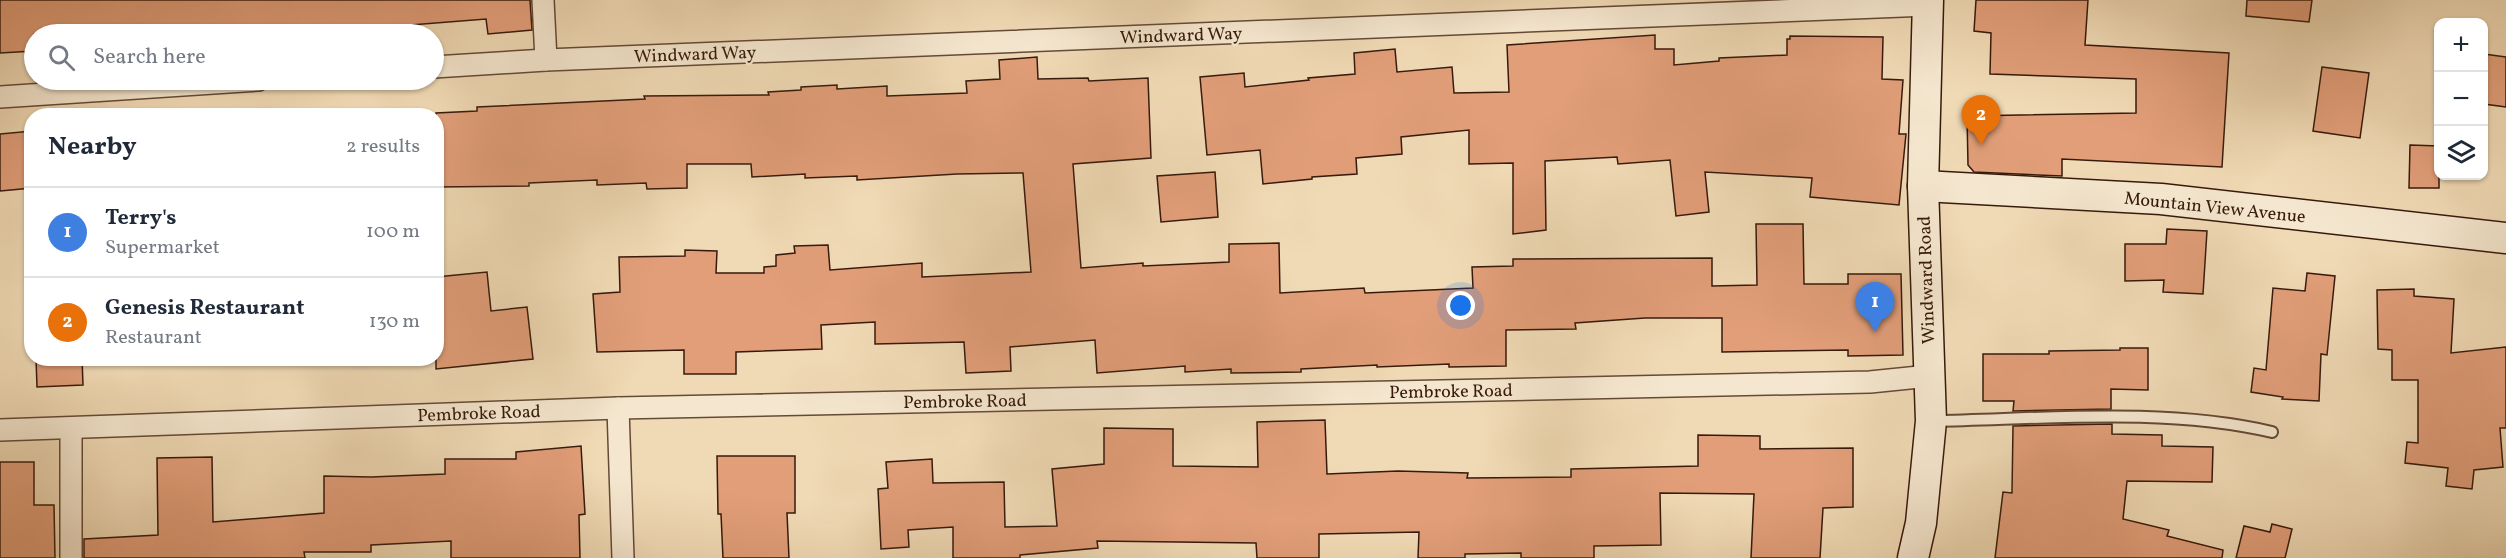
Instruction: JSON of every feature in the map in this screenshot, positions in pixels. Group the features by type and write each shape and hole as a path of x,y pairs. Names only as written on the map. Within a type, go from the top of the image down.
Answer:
{"main road":[{"name":"Windward Road","path":"1913,558 1921,523 1930,421 1923,186 1928,2"},
{"name":"Mountain View Avenue","path":"1923,186 2161,199 2506,238"}],"street":[{"path":"543,0 546,60"},
{"name":"Windward Way","path":"444,67 546,60 1928,2"},
{"path":"0,97 106,90"},
{"name":"Pembroke Road","path":"0,430 618,408 1858,382 1929,376"},
{"path":"618,408 623,558"},
{"path":"71,429 71,558"}],"lane":[{"path":"1930,421 2144,417 2231,422 2272,432"}],"building":[{"path":"0,0 530,0 532,30 488,34 486,19 423,24 24,24 24,52 0,53"},
{"path":"1976,0 2088,0 2085,45 2229,53 2222,167 2062,159 2062,176 1974,172 1968,165 1967,116 2136,113 2136,79 1990,74 1991,33 1974,31"},
{"path":"2247,0 2312,0 2309,22 2246,16"},
{"path":"1655,35 1655,49 1674,49 1674,65 1719,61 1719,58 1787,55 1787,39 1790,39 1790,36 1883,37 1882,79 1903,80 1899,134 1906,134 1899,205 1810,197 1812,178 1705,172 1709,212 1676,216 1670,160 1618,164 1617,157 1545,161 1546,230 1513,234 1513,163 1469,164 1469,130 1401,137 1402,154 1356,158 1357,174 1263,184 1260,150 1207,155 1200,77 1244,73 1245,87 1355,74 1354,53 1395,49 1397,72 1452,67 1454,93 1509,92 1507,45"},
{"path":"2488,55 2506,57 2506,107 2488,105"},
{"path":"1037,57 1038,79 1088,78 1089,81 1148,78 1151,158 1073,164 1081,268 1143,263 1143,266 1229,262 1229,244 1279,243 1280,293 1364,288 1365,293 1473,288 1472,267 1513,266 1513,259 1712,258 1712,286 1757,285 1756,224 1803,224 1804,284 1848,284 1848,274 1901,274 1903,355 1848,356 1848,350 1722,352 1722,318 1645,318 1575,323 1576,329 1506,330 1506,366 1449,367 1449,364 1377,367 1377,365 1301,369 1301,372 1231,373 1231,369 1185,372 1185,366 1097,373 1095,340 1010,347 1011,371 966,373 964,342 875,344 875,322 821,325 822,349 736,352 736,374 684,374 684,350 597,352 593,294 620,292 619,257 685,256 685,250 717,251 716,273 764,273 764,267 776,266 776,255 795,253 794,246 828,245 830,270 922,263 922,277 1031,272 1023,173 857,180 857,176 805,178 805,174 752,177 751,164 687,164 687,188 647,189 646,183 597,185 597,180 529,183 529,186 444,187 444,113 477,111 477,107 645,99 644,96 769,95 768,92 801,90 801,87 837,85 837,89 887,86 887,96 967,93 966,81 1000,79 999,60"},
{"path":"2322,67 2369,73 2360,138 2313,131"},
{"path":"24,132 24,189 0,191 0,134"},
{"path":"2410,145 2434,146 2434,180 2439,180 2439,188 2409,188"},
{"path":"1215,172 1218,217 1161,222 1157,176"},
{"path":"2167,229 2207,231 2203,294 2163,292 2164,280 2125,281 2125,244 2166,244"},
{"path":"487,272 491,311 527,307 533,359 436,369 436,366 444,366 444,276"},
{"path":"2307,273 2335,276 2327,355 2321,354 2319,401 2282,399 2283,397 2251,392 2254,368 2266,370 2273,288 2305,291"},
{"path":"2414,289 2414,296 2454,299 2451,353 2506,347 2506,428 2500,428 2503,467 2474,470 2472,489 2446,486 2448,468 2405,463 2407,442 2418,443 2418,380 2392,380 2392,350 2378,349 2377,290"},
{"path":"2120,348 2148,348 2148,390 2111,389 2111,409 2013,411 2014,401 1983,401 1983,354 2049,354 2049,351 2120,350"},
{"path":"36,366 82,366 83,385 37,387"},
{"path":"1325,420 1327,474 1398,471 1468,473 1467,478 1571,477 1571,469 1698,466 1698,435 1760,436 1760,449 1853,448 1853,507 1823,508 1820,558 1751,558 1754,494 1660,493 1661,545 1594,546 1594,558 1521,558 1521,553 1465,554 1465,558 1418,558 1419,532 1319,534 1319,558 1257,558 1256,543 1097,541 1098,548 1020,555 1020,558 953,558 953,527 908,530 909,547 881,549 878,489 888,488 886,462 932,459 933,483 1004,482 1005,527 1057,526 1052,469 1104,464 1104,428 1173,429 1173,466 1258,467 1257,422"},
{"path":"2112,424 2112,434 2162,435 2162,446 2213,447 2212,482 2127,481 2123,519 2169,530 2167,536 2223,550 2222,558 1995,558 2003,492 2012,493 2013,426"},
{"path":"581,446 585,514 579,515 580,558 451,558 451,541 371,545 371,552 304,552 305,558 84,558 84,539 158,535 157,458 212,457 213,522 324,513 324,476 445,474 445,459 516,459 516,452"},
{"path":"717,456 795,456 795,513 787,513 789,558 723,558 721,514 718,514"},
{"path":"0,462 34,462 34,505 54,505 55,558 0,558"},
{"path":"2272,524 2292,529 2285,558 2236,558 2244,526 2270,532"}],"place":[{"name":"Genesis Restaurant","path":"1981,145"},
{"name":"Terry's","path":"1875,332"}]}
